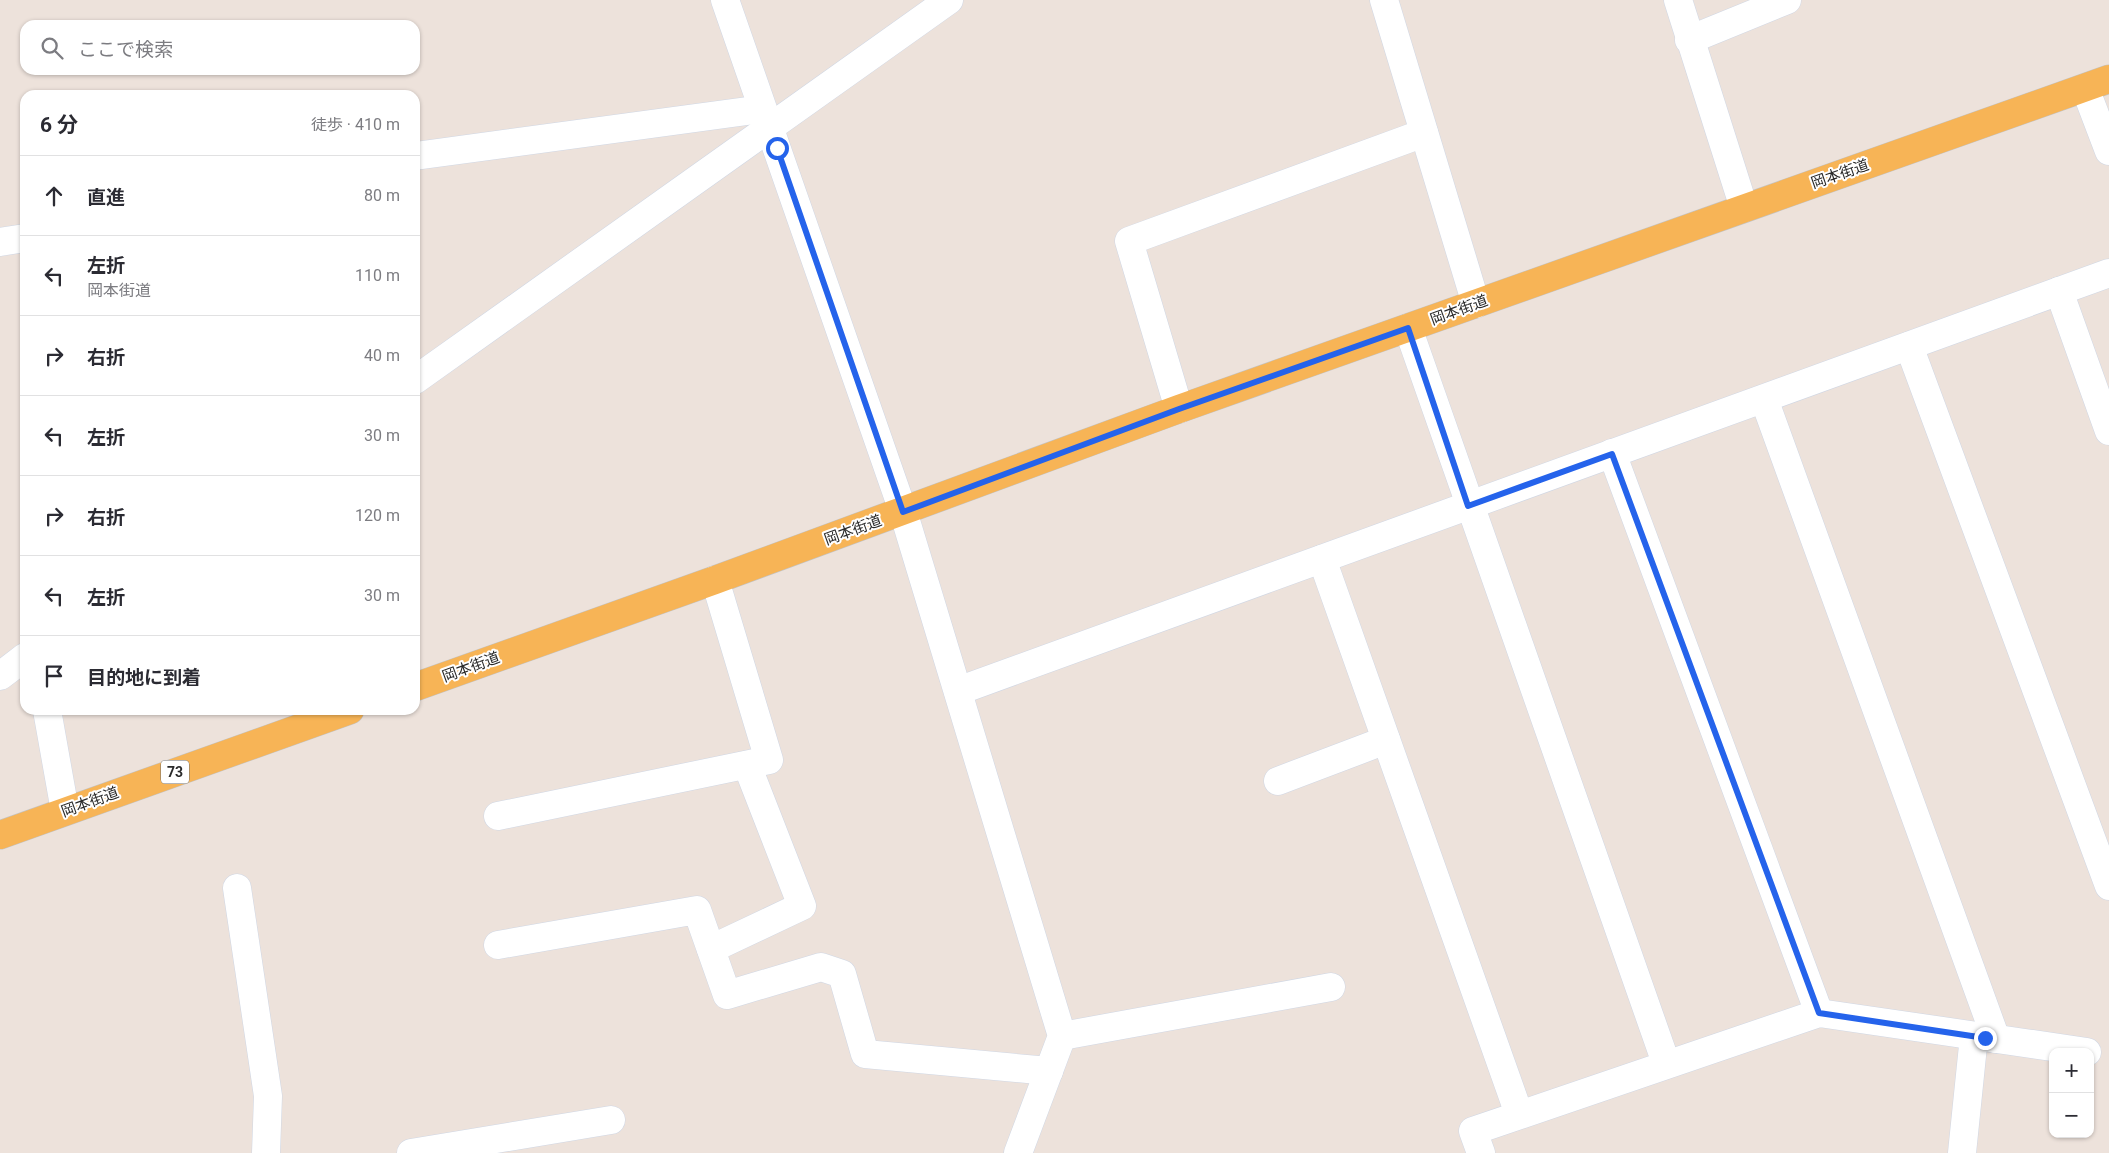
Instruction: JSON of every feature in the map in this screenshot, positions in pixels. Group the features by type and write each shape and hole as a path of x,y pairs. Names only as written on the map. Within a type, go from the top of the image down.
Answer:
{"main road":[{"name":"岡本街道","path":"420,685 903,512 1179,409 2097,84"},
{"name":"岡本街道","path":"0,835 336,715"}],"street":[{"path":"725,0 903,512 1062,1036 1018,1153"},
{"path":"420,376 766,119 949,0"},
{"path":"1384,0 1476,304"},
{"path":"1678,0 1689,40 1744,208"},
{"path":"1689,40 1787,0"},
{"path":"2097,84 2109,150"},
{"path":"420,155 766,119"},
{"path":"1179,409 1129,241 1424,133"},
{"path":"0,242 20,239"},
{"path":"958,691 2109,274"},
{"path":"2059,292 2109,431"},
{"path":"1408,328 1468,506 1666,1063"},
{"path":"1909,346 2101,841 2109,886"},
{"path":"1764,399 1985,1038 1962,1153"},
{"path":"1612,454 1819,1013"},
{"path":"1322,559 1519,1114"},
{"path":"498,816 769,760 715,580"},
{"path":"0,676 20,661"},
{"path":"48,715 66,811"},
{"path":"1278,781 1386,740"},
{"path":"711,949 802,906 746,765"},
{"path":"237,888 268,1096 266,1153"},
{"path":"498,945 697,910 727,995 821,967 842,974 864,1054 1049,1071"},
{"path":"1062,1036 1331,987"},
{"path":"1481,1153 1473,1131 1666,1063 1819,1013 2057,1048"},
{"path":"2094,1053 2109,1055"},
{"path":"411,1153 611,1120"}],"route":[{"path":"777,148 903,512 1179,409 1408,328 1468,506 1612,454 1819,1013 1985,1038"}]}
